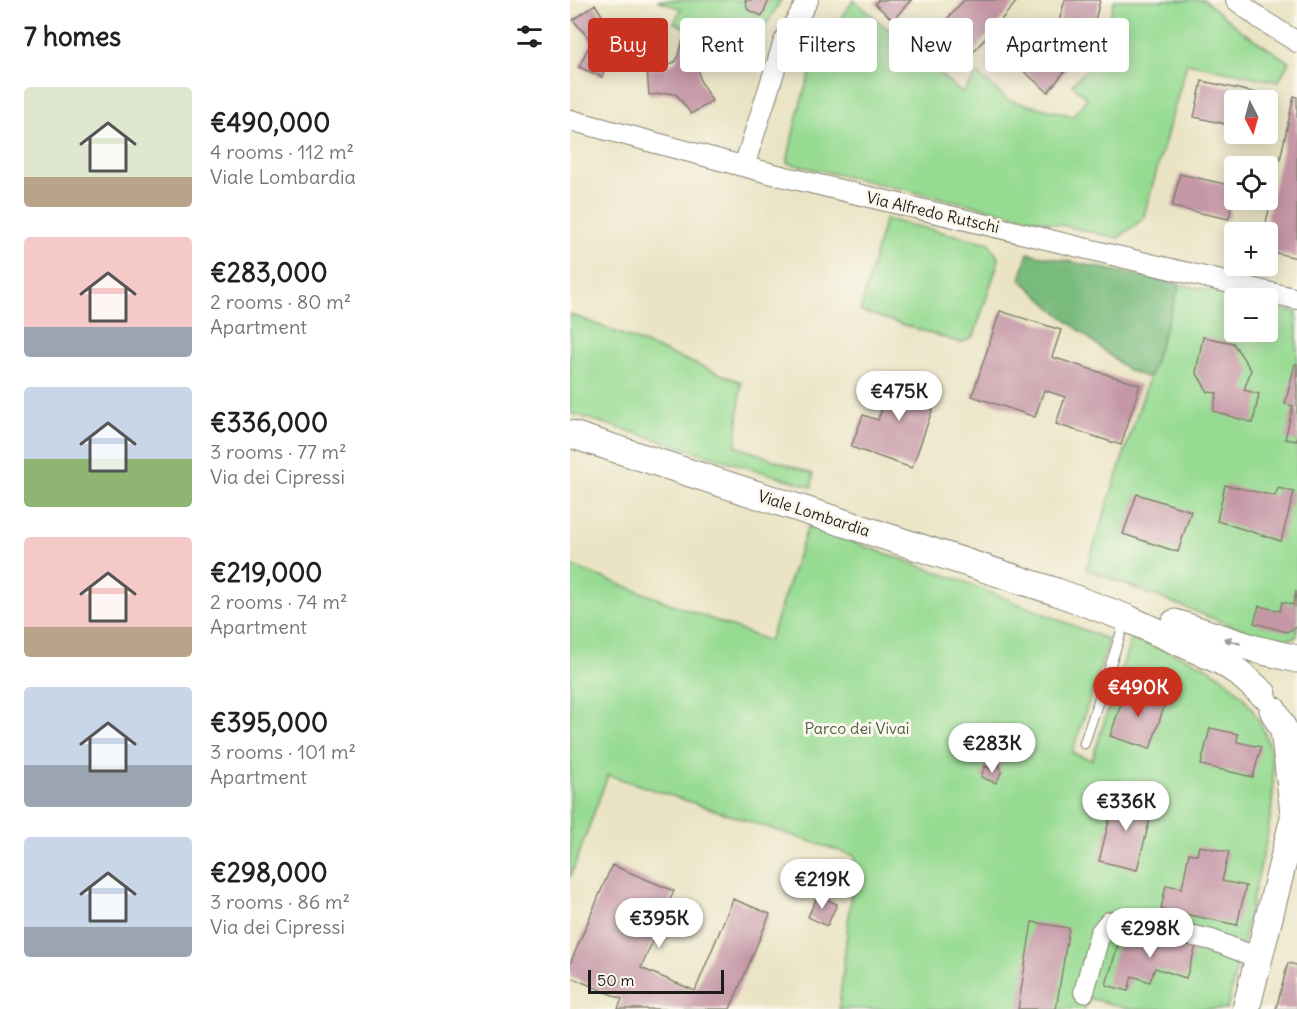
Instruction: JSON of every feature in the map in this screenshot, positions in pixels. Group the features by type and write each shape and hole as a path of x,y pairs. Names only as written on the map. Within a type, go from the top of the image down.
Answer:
{"main road":[{"name":"Viale Lombardia","path":"570,434 1058,592 1126,618 1221,661 1238,672 1278,706"},
{"name":"Viale Lombardia","path":"1058,592 1294,657"},
{"path":"1246,1009 1295,810 1286,737 1278,706 1262,682 1266,672 1275,663 1294,657"}],"street":[{"path":"744,166 784,41 808,0"},
{"path":"1236,0 1297,42"},
{"name":"Via Alfredo Rutschi","path":"570,120 744,166 1297,299"},
{"path":"1084,992 1100,933 1105,925 1113,921 1131,921 1206,938 1258,958"}],"lane":[{"path":"1084,744 1126,618"}],"green space":[{"path":"657,0 781,0 765,27 765,18 680,18 680,26 674,23 681,9"},
{"path":"854,0 875,18 841,18"},
{"path":"1114,0 1204,0 1243,32 1289,62 1278,82 1187,63 1143,219 1118,238 787,163 800,104 811,72 877,72 877,20 889,30 889,72 938,72 962,93 978,74 1008,100 1073,116 1087,98 1072,85 1084,72 1129,72 1129,18 1110,18"},
{"path":"885,219 989,243 999,259 974,336 961,343 860,311"},
{"path":"1028,253 1180,284 1149,378 1128,370 1020,279"},
{"path":"1180,284 1224,294 1224,342 1278,342 1278,307 1297,312 1297,637 1266,639 1086,569"},
{"path":"570,314 741,382 736,446 813,474 812,487 570,413"},
{"name":"Parco dei Vivai","path":"808,526 965,582 1109,640 1072,753 1092,760 1131,639 1202,665 1223,678 1246,701 1261,725 1270,750 1273,777 1272,804 1262,860 1227,1009 1128,1009 1089,998 1085,1009 839,1009 855,856 608,775 570,878 570,565 769,641"}],"building":[{"path":"745,0 769,0 762,16 748,10"},
{"path":"878,0 911,0 895,18 891,18 875,4"},
{"path":"964,0 1018,0 1003,18 985,18 985,38 973,52 973,18 948,18"},
{"path":"1065,0 1100,0 1096,18 1060,18"},
{"path":"595,4 604,18 588,18 588,37 573,20"},
{"path":"588,48 588,71 579,67"},
{"path":"680,49 680,72 699,72 700,80 712,101 691,114 677,95 670,93 649,95 647,72 668,72 668,66 676,61"},
{"path":"590,72 604,72 602,77"},
{"path":"1025,72 1064,72 1048,92"},
{"path":"1202,81 1243,90 1224,90 1224,124 1194,117"},
{"path":"1294,96 1297,97 1297,258 1278,253 1278,222 1266,222 1269,210 1278,210 1278,169"},
{"path":"1180,174 1224,184 1224,210 1230,210 1229,219 1172,207"},
{"path":"1000,311 1061,330 1052,357 1140,385 1121,445 1056,424 1065,397 1044,390 1035,417 972,396"},
{"path":"1203,337 1233,343 1251,370 1244,390 1259,394 1253,423 1213,411 1217,393 1208,392 1196,372"},
{"path":"1295,364 1297,364 1297,441 1285,439 1293,406 1285,404"},
{"path":"894,373 940,388 912,468 851,447 863,415 878,420"},
{"path":"1225,485 1275,496 1278,488 1294,492 1281,541 1217,521"},
{"path":"1137,494 1191,511 1178,552 1123,534"},
{"path":"1296,591 1297,626 1287,632 1254,623 1259,606 1280,611 1282,602 1293,605"},
{"path":"1127,687 1166,701 1150,749 1110,736"},
{"path":"1210,728 1238,734 1237,742 1261,747 1253,777 1201,765"},
{"path":"999,762 1001,773 996,783 981,777 985,766 993,770"},
{"path":"1116,793 1154,803 1137,870 1099,861"},
{"path":"1199,846 1229,852 1222,881 1246,886 1237,925 1161,909 1166,885 1182,888 1189,853 1197,855"},
{"path":"612,865 674,891 641,968 695,991 733,899 770,914 730,1009 618,1009 622,999 570,977 570,964"},
{"path":"818,895 837,904 827,926 808,917"},
{"path":"1032,922 1069,928 1056,1009 1018,1009"},
{"path":"1160,932 1197,943 1186,978 1155,968 1150,982 1132,976 1128,991 1106,985 1120,938 1140,944 1142,937 1157,941"},
{"path":"1288,963 1297,965 1297,1009 1276,1009"}]}
